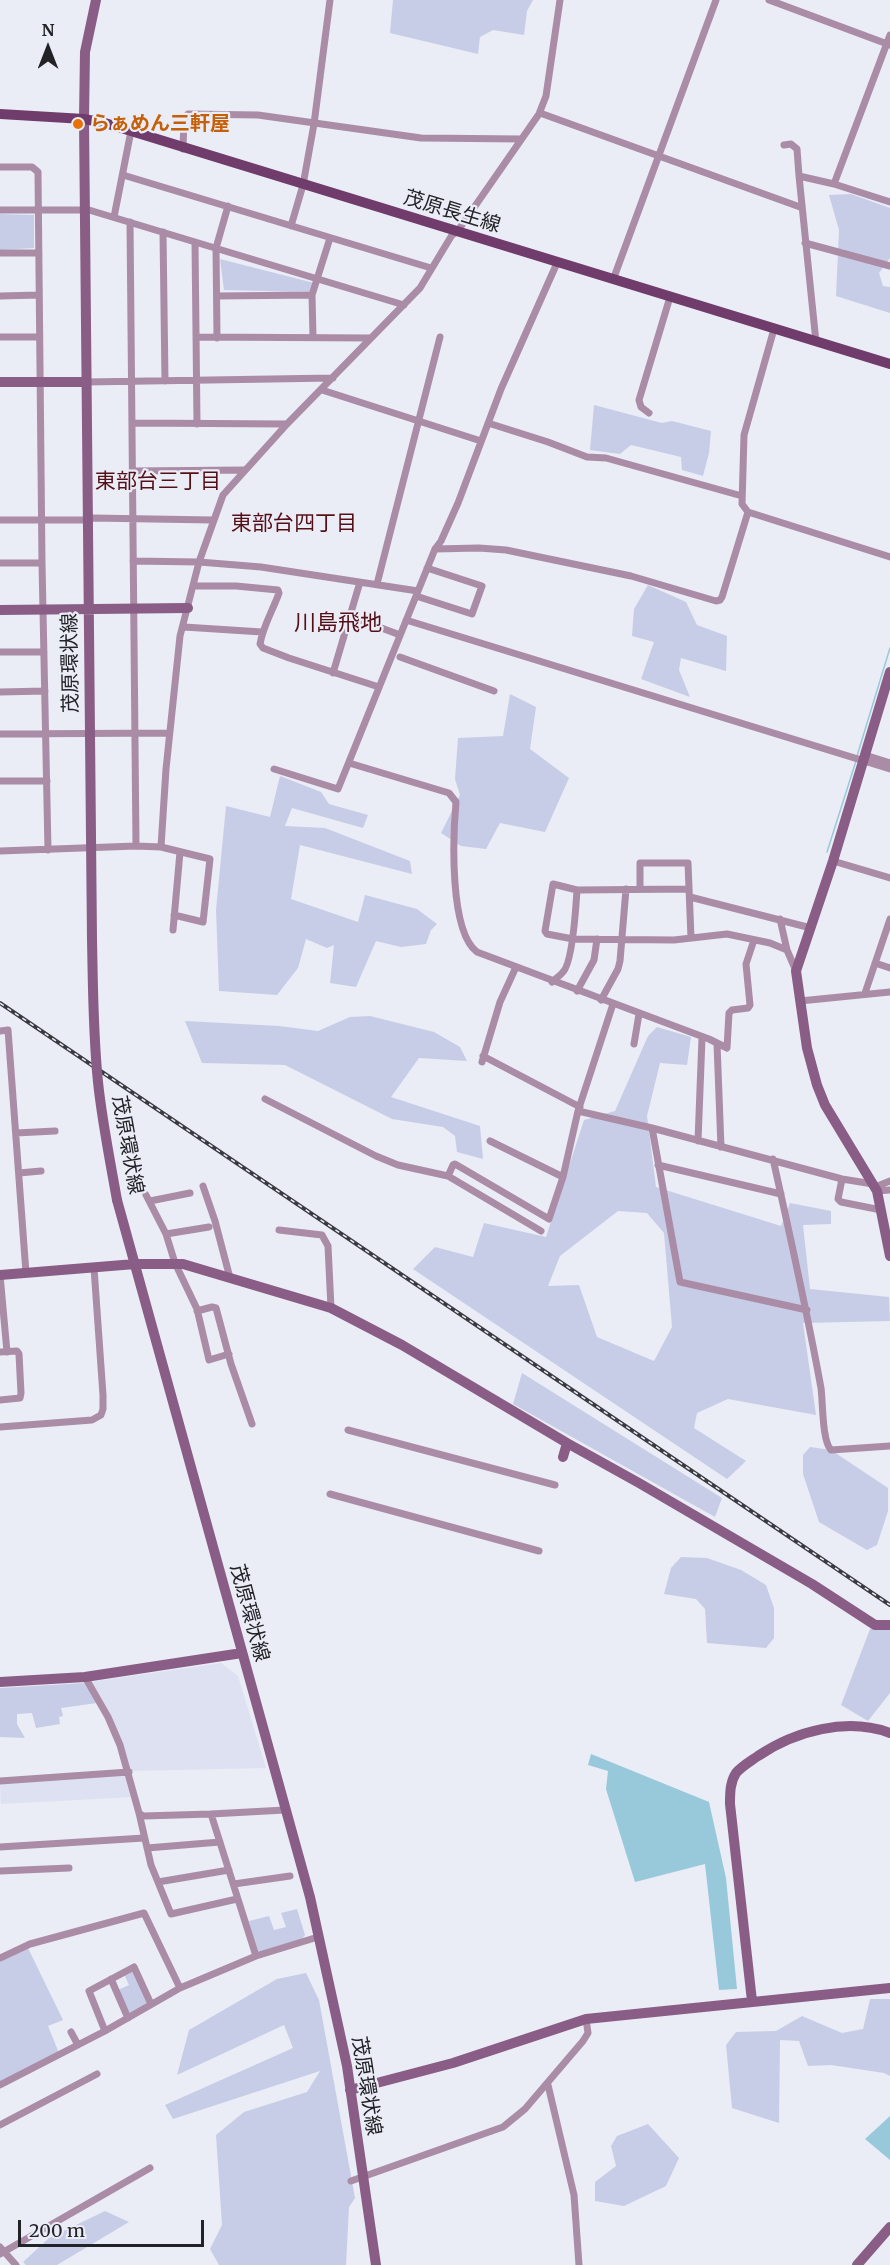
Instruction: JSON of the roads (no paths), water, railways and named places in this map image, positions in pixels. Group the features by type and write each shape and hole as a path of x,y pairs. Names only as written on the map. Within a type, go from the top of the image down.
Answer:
{"main road":[{"name":"茂原長生線","path":"0,114 84,118 131,131 183,149 890,364"}],"street":[{"name":"茂原環状線","path":"96,0 85,52 84,118 93,1022 98,1080 117,1200 310,1897 347,2066 376,2265"},
{"path":"291,226 303,185 314,124 330,0"},
{"path":"161,847 169,733 180,636 213,520 226,489 420,288 452,235 457,232 540,113 546,96 560,0"},
{"path":"613,280 716,0"},
{"path":"769,0 888,44"},
{"path":"834,184 890,35"},
{"path":"540,113 800,207"},
{"path":"183,149 184,119 188,114 258,115 421,138 521,139"},
{"path":"114,217 131,131"},
{"path":"784,145 791,144 797,149 800,207 816,342"},
{"path":"0,167 36,168 39,210 42,563 48,850"},
{"path":"123,175 432,268"},
{"path":"799,176 834,184 890,202"},
{"path":"217,338 216,248 228,206"},
{"path":"0,210 85,209 404,305"},
{"path":"130,222 136,846"},
{"path":"163,232 165,381"},
{"path":"313,337 312,296 330,238"},
{"path":"195,242 197,424"},
{"path":"805,243 890,266"},
{"path":"0,253 39,253"},
{"path":"274,769 338,789 427,568 458,504 488,423 557,263"},
{"path":"0,296 39,295"},
{"path":"217,296 312,296"},
{"path":"649,413 641,407 639,400 670,297"},
{"path":"774,329 744,435 742,504 748,512 890,557"},
{"path":"0,337 39,337"},
{"path":"196,337 370,338"},
{"path":"377,584 440,337"},
{"path":"0,382 333,378"},
{"path":"322,390 481,441"},
{"path":"132,423 287,424"},
{"path":"488,423 587,457 606,458 742,496"},
{"path":"132,471 244,470"},
{"path":"435,549 479,548 513,551 631,576 716,601 722,597 748,512"},
{"path":"0,520 87,520 92,518 213,520"},
{"path":"133,561 200,562 261,567 377,584 417,593 472,614 482,586 427,568"},
{"path":"0,563 42,563"},
{"path":"333,673 360,582"},
{"path":"194,586 236,586 278,590 273,610 262,632 260,644 263,648 379,687"},
{"path":"0,610 188,608"},
{"path":"350,616 400,635"},
{"path":"406,620 864,758 890,768"},
{"path":"184,627 262,632"},
{"path":"0,652 44,652"},
{"path":"400,657 494,691"},
{"path":"796,971 812,928 890,672"},
{"path":"0,692 45,692"},
{"path":"0,734 169,733"},
{"path":"864,758 890,763"},
{"path":"349,763 449,793 454,797 456,802 452,868 458,907 468,941 477,952 727,1048 729,1013 732,1010 748,1008 750,1005 746,964 754,940"},
{"path":"0,780 47,780"},
{"path":"0,851 136,846 161,847 210,859 203,922 174,915"},
{"path":"173,930 180,852"},
{"path":"833,861 890,878"},
{"path":"640,889 640,863 688,863 691,938"},
{"path":"787,950 727,934 674,940 573,939 548,934 545,931 553,884 577,890 640,889 690,893 812,928"},
{"path":"601,1000 618,969 626,889"},
{"path":"552,982 564,972 573,939 577,890"},
{"path":"865,993 890,919"},
{"path":"780,920 787,950 796,971 807,1048 825,1105 876,1187 890,1256"},
{"path":"578,991 594,960 597,939"},
{"path":"875,963 890,968"},
{"path":"516,968 500,1002 483,1059 579,1109 890,1190"},
{"path":"800,1001 890,992"},
{"path":"448,1176 455,1164 549,1219 563,1177 579,1109 613,1004"},
{"path":"634,1044 639,1014"},
{"path":"0,1031 8,1030 26,1273"},
{"path":"698,1141 702,1038"},
{"path":"717,1044 721,1147"},
{"path":"265,1099 376,1156 398,1165 448,1176 541,1231"},
{"path":"652,1128 680,1282 807,1310"},
{"path":"16,1133 55,1131"},
{"path":"490,1142 563,1177"},
{"path":"773,1159 807,1310 823,1402 828,1448 831,1450 890,1446"},
{"path":"657,1165 781,1194"},
{"path":"20,1173 41,1171"},
{"path":"842,1179 838,1199 841,1202 881,1210"},
{"path":"876,1187 890,1181"},
{"path":"203,1186 230,1278"},
{"path":"190,1193 148,1198 166,1234 197,1311 209,1360 229,1354"},
{"path":"166,1234 209,1227"},
{"path":"279,1230 322,1235 325,1238 328,1246 331,1308"},
{"path":"0,1400 20,1398 21,1393 19,1354 17,1351 3,1352 0,1275 135,1264 183,1264 331,1308 402,1345 639,1483 812,1584 875,1625 890,1625"},
{"path":"0,1427 92,1420 101,1415 103,1395 94,1268"},
{"path":"197,1311 216,1308 252,1424"},
{"path":"348,1430 555,1485"},
{"path":"563,1457 567,1443"},
{"path":"330,1494 539,1551"},
{"path":"0,1682 85,1677 242,1653"},
{"path":"85,1677 108,1717 120,1745 129,1772 147,1848 171,1914 237,1899"},
{"path":"752,2001 730,1804 731,1787 735,1775 745,1765 774,1745 801,1735 845,1726 890,1733"},
{"path":"0,1781 129,1772"},
{"path":"139,1813 143,1816 285,1810"},
{"path":"211,1814 256,1956"},
{"path":"0,1847 144,1838"},
{"path":"147,1848 220,1842"},
{"path":"0,1871 69,1868"},
{"path":"158,1882 228,1870"},
{"path":"234,1884 290,1876"},
{"path":"0,1958 30,1944 144,1913 180,1988"},
{"path":"0,2085 105,2031 180,1988 256,1956 318,1937"},
{"path":"105,2031 89,1991 134,1967 151,2004"},
{"path":"111,1979 128,2018"},
{"path":"350,2090 453,2062 586,2019 890,1988"},
{"path":"351,2181 492,2133 503,2127 525,2109 548,2085 583,2042 588,2032 586,2019"},
{"path":"71,2032 78,2045"},
{"path":"0,2125 97,2074"},
{"path":"548,2085 574,2195 579,2265"},
{"path":"16,2265 2,2251 150,2168"},
{"path":"857,2265 890,2227"}],"waterway":[{"path":"857,756 890,648"},
{"path":"827,852 856,761"}],"railway":[{"path":"0,1003 890,1605"}],"place":[{"name":"らぁめん三軒屋","path":"78,124"}],"district":[{"name":"東部台三丁目","path":"158,482"},
{"name":"東部台四丁目","path":"294,524"},
{"name":"川島飛地","path":"338,624"}]}
